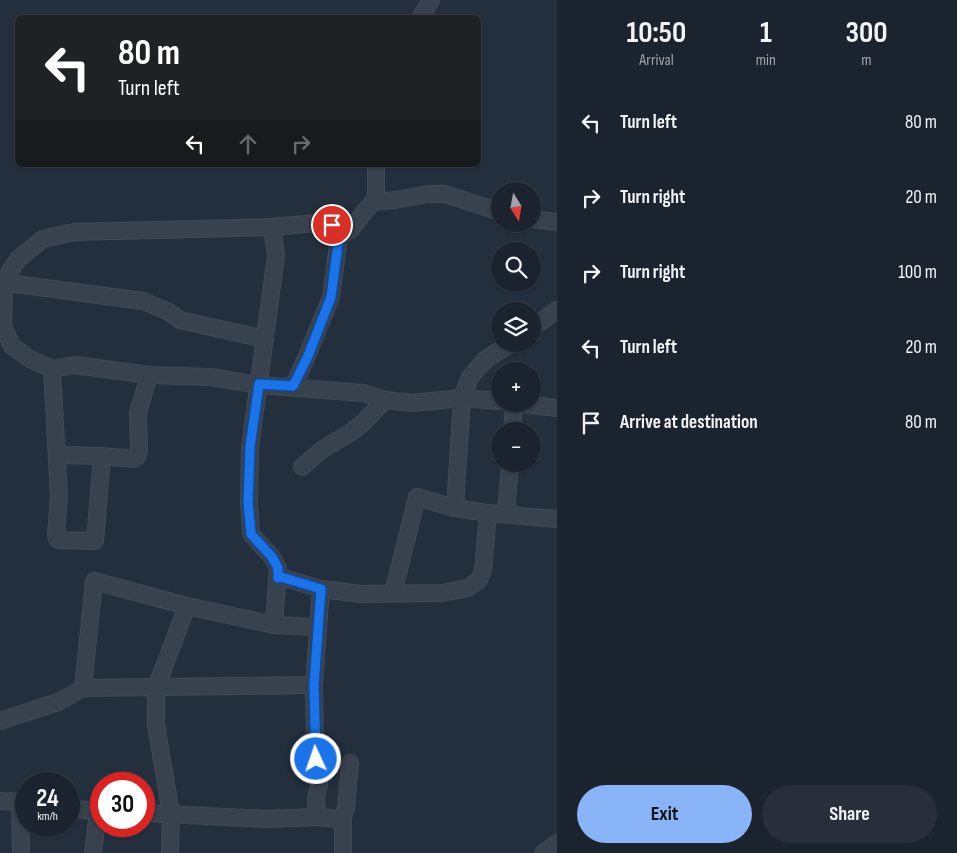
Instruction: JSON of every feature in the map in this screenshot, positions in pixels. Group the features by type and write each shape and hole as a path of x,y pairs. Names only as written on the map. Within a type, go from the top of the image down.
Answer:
{"street":[{"path":"422,15 431,0"},
{"path":"339,237 350,230 376,198 376,167"},
{"path":"372,202 429,194 445,194 491,209"},
{"path":"541,220 557,222"},
{"path":"293,386 308,356 331,297 339,237 332,225 324,223 272,227 74,232 43,239 18,259 2,282 2,326 12,346 30,359 52,369 75,365 149,375 211,376 259,384 362,393 385,400 412,403 462,398 491,400"},
{"path":"272,227 276,256 250,447 248,503 251,534 272,557 278,568 274,625"},
{"path":"2,282 143,301 167,311 180,320 265,339"},
{"path":"541,322 557,310"},
{"path":"455,508 462,398 470,377 486,360 498,352"},
{"path":"52,369 59,496 56,536 58,540 94,542 102,456"},
{"path":"57,455 133,459 137,457 139,451 138,413 149,375"},
{"path":"302,467 323,449 363,423 385,400"},
{"path":"541,406 557,408"},
{"path":"506,514 509,472"},
{"path":"393,593 417,497 455,508 557,519"},
{"path":"278,578 281,577 321,589 361,594 442,593 468,588 479,580 483,570 488,513"},
{"path":"83,688 94,581 187,606 274,625 317,627"},
{"path":"316,817 316,798 319,785 315,748 314,685 321,589"},
{"path":"170,853 171,814 156,725 156,688 187,606"},
{"path":"0,721 58,702 83,688 314,685"},
{"path":"343,853 344,816 350,763"},
{"path":"0,801 15,802"},
{"path":"155,813 267,819 316,817 338,819 344,816"},
{"path":"21,853 22,837"},
{"path":"93,853 96,837"},
{"path":"542,853 557,843"}],"route":[{"path":"316,759 314,685 321,589 281,577 278,578 278,568 272,557 251,534 248,503 250,447 259,384 293,386 308,356 331,297 339,237 332,225"}]}
